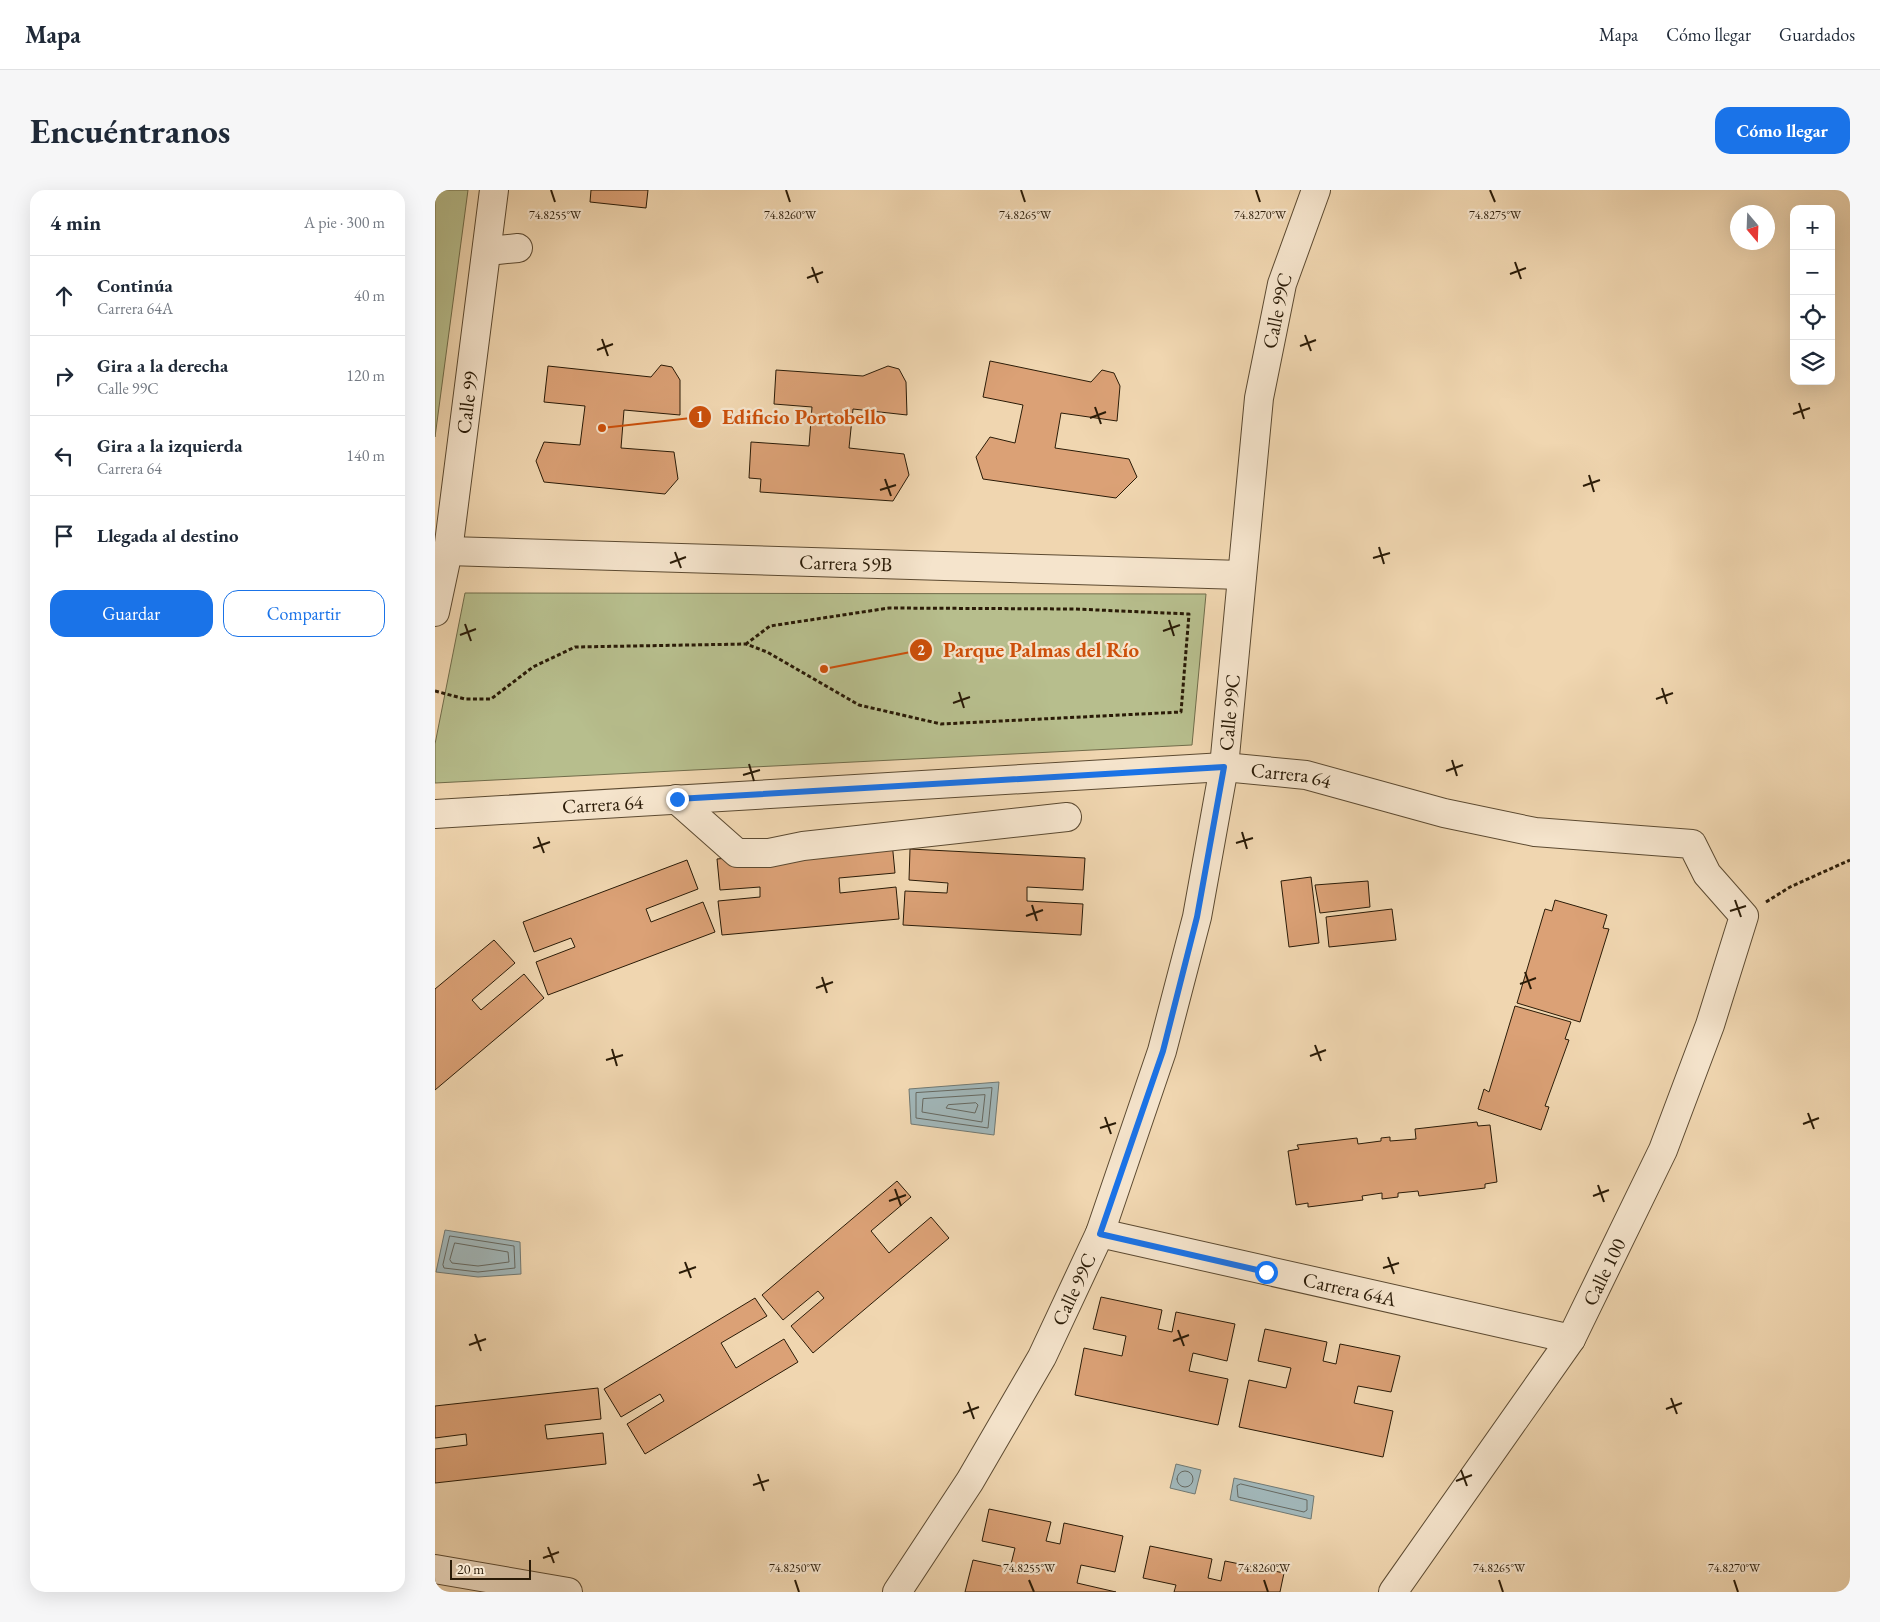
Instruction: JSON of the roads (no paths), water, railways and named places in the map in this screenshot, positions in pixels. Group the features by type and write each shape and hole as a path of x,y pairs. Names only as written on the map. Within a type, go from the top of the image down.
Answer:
{"street":[{"name":"Calle 99","path":"435,612 448,551 488,251 494,190"},
{"name":"Calle 99C","path":"897,1592 970,1481 1042,1357 1100,1234 1163,1051 1197,917 1224,767 1259,398 1282,284 1316,190"},
{"path":"488,251 518,248"},
{"name":"Carrera 59B","path":"448,551 1242,575"},
{"name":"Carrera 64","path":"435,814 1224,767 1306,776 1444,813 1535,832 1692,844 1707,874 1744,916"},
{"path":"677,799 737,853 769,853 803,846 1067,817"},
{"name":"Calle 100","path":"1393,1592 1571,1339 1663,1150 1710,1025 1744,916"},
{"name":"Carrera 64A","path":"1100,1234 1571,1339"},
{"path":"435,1569 568,1592"}],"water":[{"path":"999,1082 994,1135 911,1124 909,1089"},
{"path":"445,1230 520,1242 521,1274 478,1277 436,1272"},
{"path":"1176,1464 1201,1470 1195,1494 1170,1488"},
{"path":"1234,1478 1314,1496 1311,1519 1230,1500"}],"place":[{"name":"Edificio Portobello","path":"602,428"},
{"name":"Parque Palmas del Río","path":"824,669"}]}
